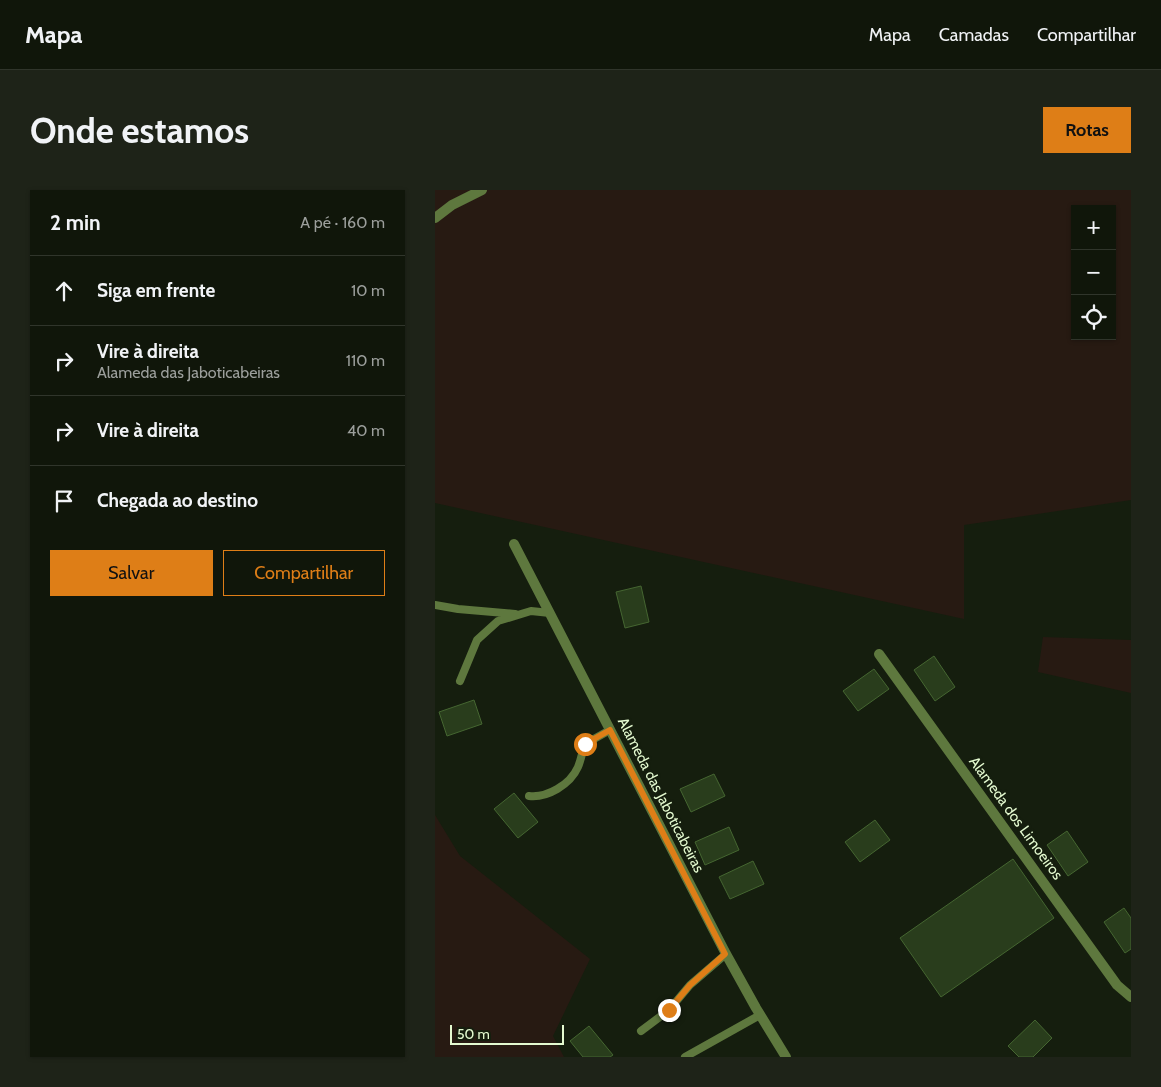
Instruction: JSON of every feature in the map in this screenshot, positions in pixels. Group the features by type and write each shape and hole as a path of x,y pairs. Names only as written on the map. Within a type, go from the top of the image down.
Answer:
{"street":[{"path":"435,218 452,205 482,190"},
{"name":"Alameda das Jaboticabeiras","path":"515,544 725,954 786,1057"},
{"name":"Alameda dos Limoeiros","path":"879,654 1117,985 1131,997"}],"lane":[{"path":"435,605 458,610 519,614"},
{"path":"459,681 477,640 498,621 531,611 550,613"},
{"path":"529,796 539,797 561,788 577,769 585,744 610,730"},
{"path":"641,1031 669,1010 690,985 725,954"},
{"path":"685,1057 760,1015"}],"shaded area":[{"path":"435,190 1131,190 1131,500 964,525 964,619 435,503"},
{"path":"1043,637 1131,640 1131,693 1038,672"},
{"path":"435,815 460,856 590,959 553,1036 564,1057 435,1057"}],"building":[{"path":"641,586 649,622 625,628 616,592"},
{"path":"934,656 955,687 935,701 914,670"},
{"path":"874,669 889,689 858,711 843,691"},
{"path":"474,700 482,724 447,736 439,712"},
{"path":"714,774 725,796 691,812 680,789"},
{"path":"514,793 538,822 518,838 494,809"},
{"path":"875,820 890,840 860,862 845,842"},
{"path":"729,827 739,850 705,865 695,842"},
{"path":"1067,831 1088,862 1068,876 1047,845"},
{"path":"1013,859 1054,918 941,997 900,938"},
{"path":"753,861 764,884 730,899 719,877"},
{"path":"1124,908 1131,918 1131,949 1125,953 1104,922"},
{"path":"1035,1020 1052,1038 1033,1057 1019,1057 1008,1046"},
{"path":"589,1026 613,1055 610,1057 583,1057 570,1041"}],"route":[{"path":"585,744 610,730 725,954 690,985 669,1010"}]}
